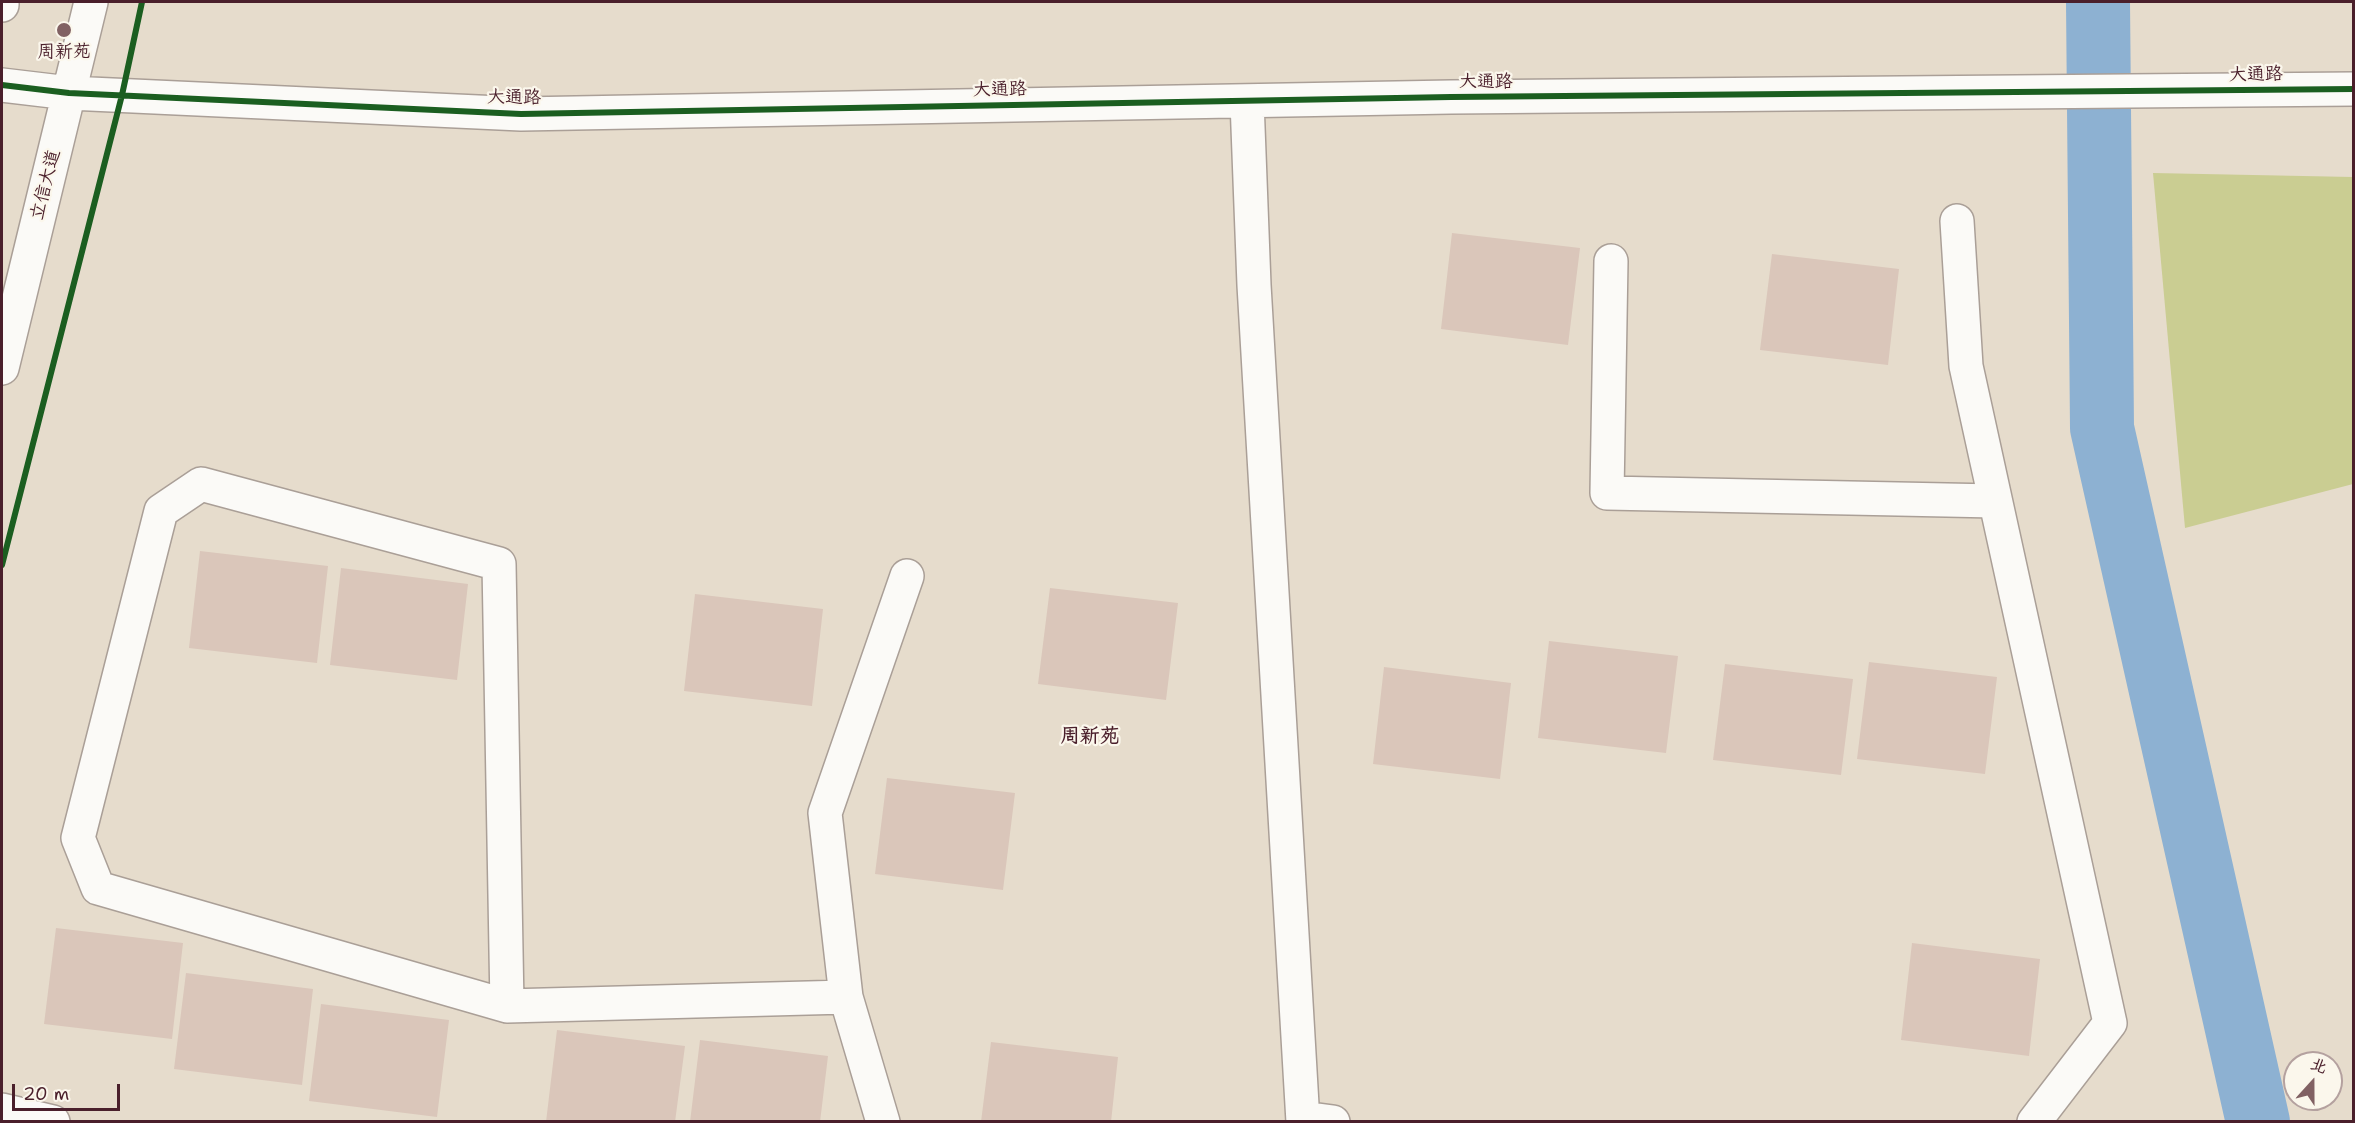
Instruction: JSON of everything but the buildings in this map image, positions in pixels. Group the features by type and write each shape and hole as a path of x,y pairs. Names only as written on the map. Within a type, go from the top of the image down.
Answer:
{"street":[{"name":"立信大道","path":"2,368 91,2"},
{"name":"大通路","path":"2,85 69,93 520,114 1247,101 2354,89"},
{"path":"1247,101 1255,297 1313,1120"},
{"path":"1957,221 1966,366 2110,1023 2034,1122"},
{"path":"1611,261 1607,493 1995,501"},
{"path":"507,1006 499,564 201,484 162,511 78,838 98,888 507,1006 846,997"},
{"path":"883,1122 846,997 825,813 907,576"},
{"path":"2,1110 53,1122"}],"green space":[{"path":"2153,173 2353,177 2353,484 2185,528"}],"waterway":[{"path":"2098,2 2102,428 2258,1122"}],"cycle path":[{"path":"2,565 122,95 142,2"},
{"path":"2,85 69,93 521,114 1451,97 2354,89"}],"place":[{"name":"周新苑","path":"64,30"}],"district":[{"name":"周新苑","path":"1090,737"}]}
